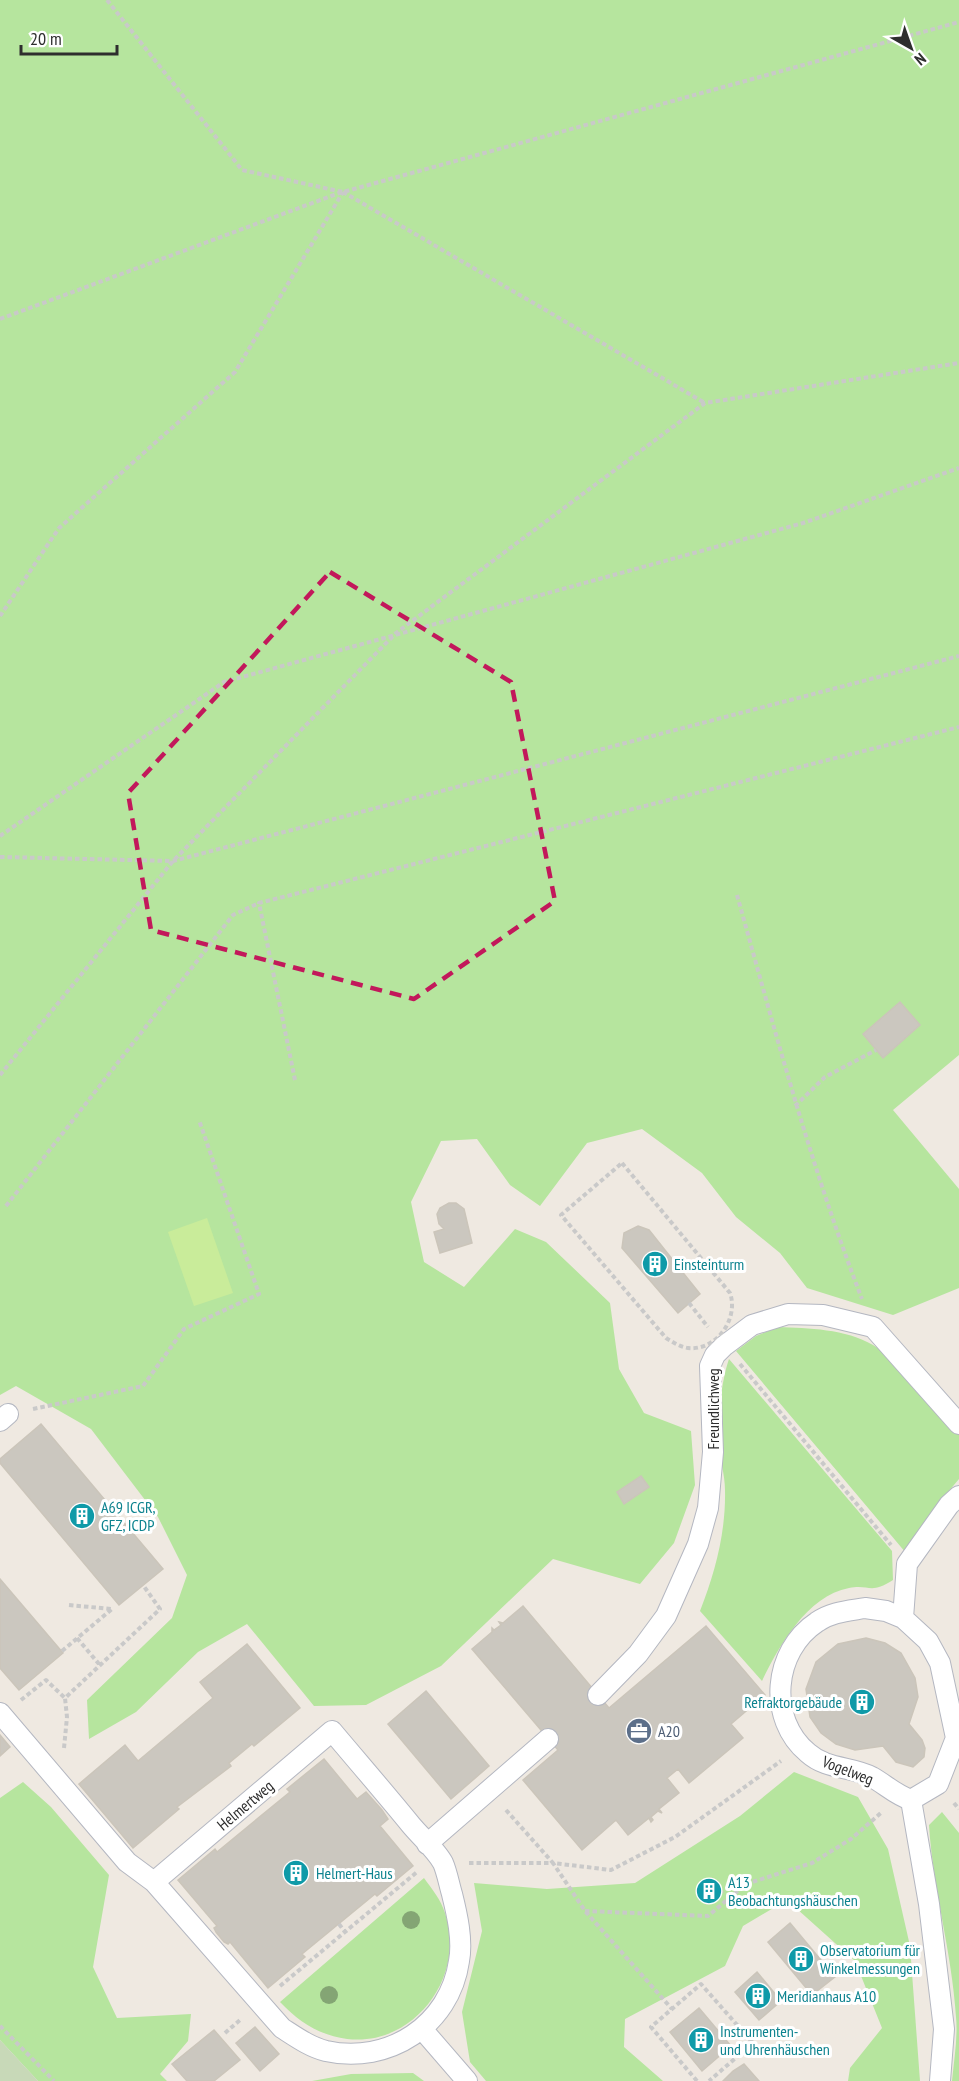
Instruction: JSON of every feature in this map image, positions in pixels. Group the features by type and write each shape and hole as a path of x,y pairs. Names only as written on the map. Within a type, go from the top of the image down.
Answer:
{"lane":[{"name":"Freundlichweg","path":"598,1695 638,1654 666,1616 698,1544 708,1508 713,1452 710,1366 720,1341 752,1325 788,1314 823,1315 873,1327"},
{"path":"873,1327 959,1424"},
{"path":"903,1618 907,1564 949,1505 959,1496"},
{"name":"Vogelweg","path":"865,1608 886,1611 903,1618 928,1641 940,1663 958,1737 938,1784 905,1798 870,1776 828,1766 801,1746 786,1722 780,1698 783,1667 801,1635 817,1622 836,1612 865,1608"},
{"path":"1,1715 128,1862 154,1882"},
{"name":"Helmertweg","path":"332,1731 427,1844 443,1863 458,1927 460,1959 454,1984 444,2002 422,2029 400,2044 380,2052 351,2055 324,2051 303,2042 282,2028 154,1882 332,1731"},
{"path":"427,1844 548,1738"},
{"path":"905,1798 929,1904 944,2030 940,2081"},
{"path":"422,2029 467,2081"}],"path":[{"path":"107,0 242,170 343,192 705,404"},
{"path":"0,320 343,192 959,22"},
{"path":"0,616 59,528 235,372 343,192"},
{"path":"0,1075 173,861 396,633 705,404 959,363"},
{"path":"0,836 224,682 803,523 959,468"},
{"path":"0,857 173,861 959,656"},
{"path":"6,1206 233,915 259,903 959,727"},
{"path":"737,895 795,1106 837,1234 873,1327"},
{"path":"259,903 296,1080"},
{"path":"795,1106 825,1077 876,1050"},
{"path":"4,1418 143,1386 184,1329 260,1294 199,1120"},
{"path":"622,1162 730,1293 734,1309 720,1341 688,1348 666,1338 561,1215 622,1162"},
{"path":"689,1304 907,1564"},
{"path":"65,1698 160,1609 143,1585"},
{"path":"62,1651 111,1609 69,1605"},
{"path":"77,1638 99,1664"},
{"path":"1,1715 46,1680 65,1698 67,1717 60,1783"},
{"path":"225,2033 428,1863 553,1863 611,1870 675,1837 741,1792 801,1746"},
{"path":"488,1790 553,1863 585,1911 672,2008"},
{"path":"585,1911 708,1916 746,1884 812,1863 851,1839 905,1798"},
{"path":"339,1924 345,1932"},
{"path":"697,2081 651,2027 701,1984 753,2043 709,2081"},
{"path":"0,2026 54,2081"}],"highlighted area":[{"path":"330,572 511,682 555,901 414,999 151,930 128,793"}],"green space":[{"path":"0,0 959,0 959,1055 893,1110 959,1189 959,1288 893,1315 807,1288 780,1253 736,1217 702,1173 642,1129 587,1143 540,1206 510,1185 477,1139 441,1141 411,1202 424,1262 464,1287 515,1229 546,1242 610,1303 619,1369 644,1413 691,1431 695,1485 674,1543 640,1584 553,1559 441,1666 366,1705 314,1706 247,1624 198,1652 136,1712 89,1739 87,1700 172,1618 187,1575 158,1517 91,1429 16,1386 0,1395"},
{"path":"207,1218 233,1293 194,1306 168,1232"},
{"path":"778,1327 839,1333 873,1345 897,1362 959,1429 959,1479 932,1511 906,1553 736,1351 756,1336"},
{"path":"729,1359 892,1551 893,1580 875,1588 849,1588 820,1601 796,1624 762,1681 700,1611 715,1567 724,1521 725,1484 718,1426 722,1389"},
{"path":"794,1772 858,1797 888,1849 910,1946 920,2081 848,2081 850,2068 882,2028 855,1961 787,1900 743,1926 725,1966 625,2019 624,2047 663,2081 486,2081 470,2062 462,2012 482,1931 474,1883 547,1889 635,1883 740,1816"},
{"path":"23,1782 51,1807 109,1875 93,1967 117,2018 191,2014 188,2041 160,2074 167,2081 38,2081 0,2040 0,1798"},
{"path":"942,1812 959,1833 959,2081 952,2081 957,2032 954,1993 934,1873 929,1825"},
{"path":"424,1878 439,1899 445,1913 450,1937 448,1960 441,1983 429,2003 413,2019 394,2032 371,2038 347,2039 319,2031 295,2016 280,2002"},
{"path":"0,2040 38,2081 0,2081"},
{"path":"413,2073 424,2081 312,2081 351,2074"}],"building":[{"path":"900,1002 920,1025 883,1058 863,1034"},
{"path":"449,1203 456,1203 464,1209 472,1243 440,1253 434,1232 444,1229 439,1224 437,1214 440,1208"},
{"name":"Einsteinturm","path":"638,1226 649,1230 700,1294 678,1313 622,1248 624,1233"},
{"name":"A69 ICGR, GFZ, ICDP","path":"41,1424 163,1569 119,1605 0,1463 0,1459"},
{"path":"641,1476 649,1487 624,1504 617,1492"},
{"path":"0,1579 63,1653 19,1690 0,1668"},
{"name":"A20","path":"523,1606 609,1708 706,1626 765,1695 731,1724 743,1738 689,1783 678,1769 667,1778 679,1793 659,1809 662,1813 658,1811 651,1817 653,1820 651,1822 649,1818 628,1835 616,1820 582,1850 523,1780 558,1750 472,1649 492,1632 492,1628 494,1630 501,1625 499,1622 503,1623"},
{"name":"Refraktorgebäude","path":"866,1638 885,1643 901,1653 915,1678 918,1697 909,1724 922,1740 925,1748 924,1757 913,1767 896,1762 883,1746 855,1750 836,1744 821,1733 810,1717 806,1689 816,1662 838,1644"},
{"path":"247,1644 300,1708 254,1746 252,1744 229,1763 231,1766 177,1807 179,1809 133,1848 79,1784 125,1745 138,1761 213,1698 200,1682"},
{"path":"426,1691 489,1766 451,1799 388,1724"},
{"path":"0,1735 10,1747 0,1756"},
{"name":"Helmert-Haus","path":"324,1759 357,1799 366,1792 382,1810 388,1819 380,1826 413,1866 302,1954 305,1957 268,1988 230,1942 228,1944 224,1942 214,1928 217,1926 178,1880 215,1849 217,1852 290,1792 287,1789"},
{"name":"A13 Beobachtungshäuschen","path":"711,1878 723,1892 707,1904 696,1890"},
{"name":"Observatorium für Winkelmessungen","path":"790,1923 835,1977 812,1995 768,1942"},
{"name":"Meridianhaus A10","path":"757,1972 781,2001 759,2020 735,1992"},
{"name":"Instrumenten- und Uhrenhäuschen","path":"699,2008 731,2046 702,2071 670,2032"},
{"path":"255,2027 279,2054 260,2071 236,2043"},
{"path":"214,2030 240,2060 214,2081 187,2081 172,2064"},
{"path":"744,2064 759,2081 723,2081 733,2071"}],"place":[{"name":"Einsteinturm","path":"655,1264"},
{"name":"A69 ICGR, GFZ, ICDP","path":"82,1516"},
{"name":"Refraktorgebäude","path":"862,1702"},
{"name":"A20","path":"639,1731"},
{"name":"Helmert-Haus","path":"296,1873"},
{"name":"A13 Beobachtungshäuschen","path":"709,1891"},
{"name":"Observatorium für Winkelmessungen","path":"801,1959"},
{"name":"Meridianhaus A10","path":"758,1996"},
{"name":"Instrumenten- und Uhrenhäuschen","path":"701,2040"}]}
